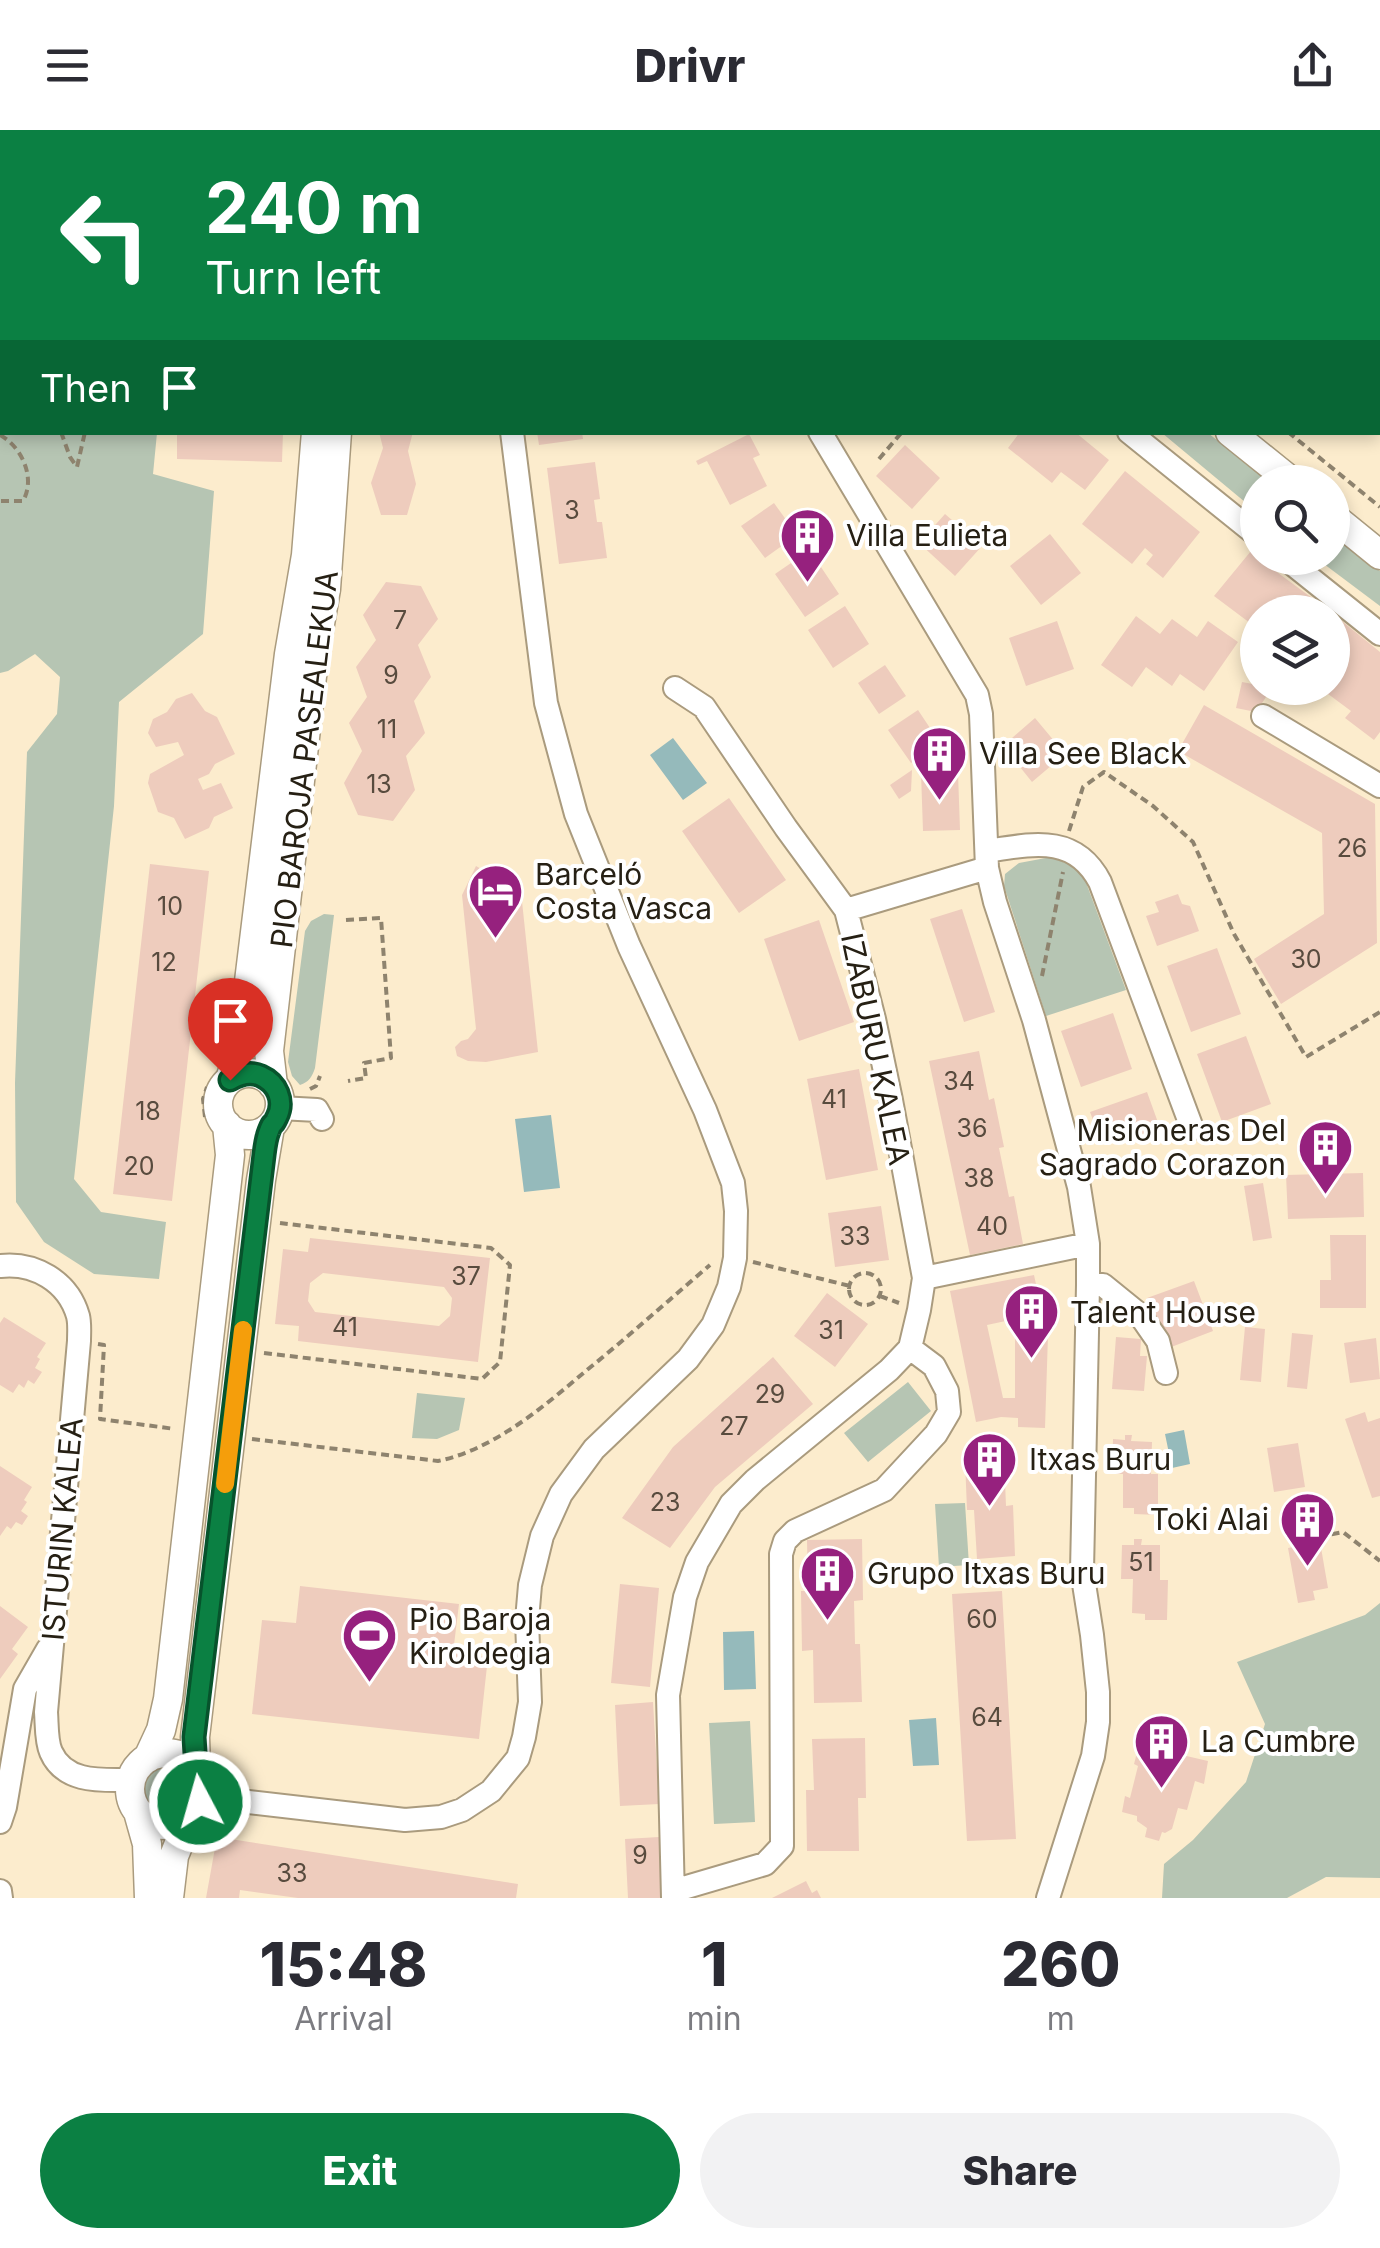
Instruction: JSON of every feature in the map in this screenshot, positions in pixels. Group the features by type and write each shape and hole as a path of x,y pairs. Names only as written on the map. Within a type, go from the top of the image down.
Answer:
{"main road":[{"name":"PIO BAROJA PASEALEKUA","path":"230,1080 241,1047 289,654 306,556 316,435"},
{"name":"PIO BAROJA PASEALEKUA","path":"170,1898 174,1856 196,1793 194,1737 264,1155 274,1107 269,1051 314,659 326,589 337,435"},
{"path":"1234,435 1271,465"},
{"path":"1350,531 1380,555"},
{"path":"139,1769 156,1754 183,1757 196,1793 182,1822 163,1825 145,1819 132,1802 130,1792 139,1769 161,1730 168,1699 230,1155 227,1126 218,1102 230,1080 244,1074 266,1078 274,1107 263,1132 240,1134 227,1126"},
{"path":"138,1812 147,1844 149,1898"}],"street":[{"path":"196,1793 405,1820 441,1817 462,1810 491,1791 518,1758 524,1737 530,1702 530,1585 542,1536 561,1494 594,1448 688,1359 713,1324 736,1258 734,1183 706,1110 629,946 576,814 546,703 512,435"},
{"path":"822,435 976,695 981,714 987,860 995,902 1058,1108 1079,1187 1088,1244 1082,1571 1092,1635 1098,1722 1093,1756 1048,1898"},
{"path":"1133,435 1240,521"},
{"path":"1306,575 1380,634"},
{"name":"IZABURU KALEA","path":"675,688 704,707 846,910 881,1052 924,1278 910,1348"},
{"path":"1263,716 1380,786"},
{"path":"846,910 1037,845 1058,846 1080,855 1092,866 1100,882 1192,1128"},
{"path":"274,1107 317,1110 322,1120"},
{"path":"924,1278 1088,1244"},
{"name":"ISTURIN KALEA","path":"0,1266 30,1267 52,1277 69,1296 79,1318 46,1712 50,1752 63,1768 82,1779 139,1769"},
{"path":"1088,1285 1103,1285 1140,1315 1158,1341 1166,1373"},
{"path":"910,1348 934,1366 947,1391 949,1412 936,1434 884,1490 794,1530 781,1554 782,1846 765,1864 673,1895 668,1696 684,1597 697,1562 731,1504 910,1348"},
{"path":"0,1822 25,1689 52,1642"},
{"path":"0,1890 1,1898"}],"path":[{"path":"0,435 10,440 26,462 29,492 24,501 0,501"},
{"path":"63,435 77,467 84,435"},
{"path":"878,459 899,435"},
{"path":"1292,435 1380,506"},
{"path":"1066,838 1083,787 1104,772 1154,806 1192,842 1234,934 1306,1057 1380,1012"},
{"path":"1041,982 1066,859"},
{"path":"346,920 381,918 392,1058 364,1063 366,1078 348,1081"},
{"path":"259,1353 482,1379 500,1362 510,1265 491,1248 274,1222"},
{"path":"248,1438 438,1461 461,1456 554,1398 714,1262 736,1258 850,1286"},
{"path":"870,1274 880,1282 881,1292 873,1303 861,1304 852,1297 850,1286 858,1276 870,1274"},
{"path":"79,1341 104,1345 100,1419 175,1429"},
{"path":"1306,1540 1343,1532 1380,1561"}],"green space":[{"path":"0,435 157,435 153,474 214,491 203,634 119,702 114,806 74,1179 101,1212 166,1222 159,1279 94,1274 44,1242 16,1202 15,1083 27,752 57,714 60,677 35,654 0,673"},
{"path":"1164,435 1211,435 1248,465 1240,465 1240,498"},
{"path":"1350,547 1380,571 1380,606 1339,575 1350,575"},
{"path":"1051,857 1073,866 1084,877 1126,990 1046,1016 1004,886 1005,874 1019,863"},
{"path":"324,914 334,915 315,1068 310,1079 300,1085 288,1062 305,931 311,921"},
{"path":"908,1382 931,1411 868,1462 844,1433"},
{"path":"417,1393 465,1398 459,1430 437,1439 412,1438"},
{"path":"965,1503 969,1565 939,1567 935,1504"},
{"path":"1380,1603 1380,1878 1326,1877 1287,1898 1162,1898 1164,1864 1193,1840 1246,1782 1265,1724 1237,1662 1365,1615"},
{"path":"750,1721 755,1822 714,1824 709,1723"},
{"path":"167,1766 183,1773 190,1789 183,1805 167,1812 151,1805 144,1789 151,1773"}],"water":[{"path":"673,738 707,783 683,800 650,755"},
{"path":"551,1115 560,1188 524,1192 515,1119"},
{"path":"1184,1430 1190,1464 1172,1468 1165,1434"},
{"path":"754,1631 756,1689 724,1690 723,1632"},
{"path":"936,1718 939,1765 913,1766 909,1720"}],"building":[{"path":"177,435 283,435 282,462 177,459"},
{"path":"380,435 412,435 408,451 416,484 407,515 381,515 371,483 383,448"},
{"path":"537,435 582,435 583,439 539,445"},
{"path":"750,435 760,455 753,458 767,486 730,505 707,461 698,465 696,461"},
{"path":"1018,435 1079,435 1109,460 1085,490 1061,472 1052,483 1008,448"},
{"path":"905,445 940,478 912,509 876,476"},
{"path":"595,462 600,499 594,500 607,558 559,564 547,468"},
{"path":"1125,471 1200,532 1163,578 1146,564 1153,555 1145,548 1132,564 1082,524"},
{"path":"774,503 797,535 765,558 741,526"},
{"path":"945,514 982,546 955,576 919,543"},
{"path":"1050,534 1081,573 1041,605 1010,566"},
{"name":"Villa Eulieta","path":"813,555 839,594 805,617 775,574 791,563 795,568"},
{"path":"1240,564 1240,575 1281,575 1308,595 1240,595 1240,616 1214,596"},
{"path":"386,582 421,586 438,619 418,645 431,677 414,701 425,733 406,756 415,790 393,821 358,815 344,783 362,751 349,723 367,697 356,667 376,640 363,615"},
{"path":"845,606 869,644 833,668 808,630"},
{"path":"1136,616 1160,634 1172,619 1197,637 1208,621 1238,642 1204,691 1180,674 1172,686 1146,667 1132,687 1101,665"},
{"path":"1057,621 1074,669 1026,686 1009,638"},
{"path":"1350,628 1380,652 1380,732 1374,740 1345,718 1351,711 1343,705 1350,705"},
{"path":"885,665 906,696 879,714 858,683"},
{"path":"1240,691 1240,705 1261,705 1256,712 1236,708"},
{"path":"192,693 205,711 217,717 235,754 198,779 203,790 221,783 233,808 214,817 209,828 185,839 174,818 158,812 148,783 150,774 184,755 178,742 156,747 148,733 153,719 167,712 176,699"},
{"path":"1204,705 1375,804 1377,943 1281,1004 1254,959 1324,914 1322,833 1178,751"},
{"path":"918,710 930,728 922,732 933,749 911,763 888,730"},
{"path":"1035,718 1065,754 1032,782 1008,752 1017,744 1012,738"},
{"path":"912,770 911,791 899,799 890,785"},
{"name":"Villa See Black","path":"921,773 958,773 960,830 923,831"},
{"path":"729,798 786,880 739,913 682,831"},
{"path":"150,864 209,871 172,1201 113,1194"},
{"name":"Barceló Costa Vasca","path":"476,866 521,892 538,1052 486,1062 457,1056 455,1047 476,1029 462,895"},
{"path":"1178,894 1182,904 1190,906 1199,931 1157,946 1146,916 1159,912 1155,902"},
{"path":"962,909 995,1012 964,1022 930,919"},
{"path":"819,920 854,1022 799,1041 764,939"},
{"path":"1217,948 1241,1014 1191,1032 1167,966"},
{"path":"1113,1013 1132,1069 1081,1087 1061,1031"},
{"path":"1246,1036 1271,1104 1222,1122 1197,1054"},
{"path":"979,1051 989,1100 994,1098 1004,1147 999,1148 1023,1244 970,1255 929,1061"},
{"path":"859,1069 878,1170 826,1180 807,1079"},
{"path":"1147,1092 1160,1128 1125,1140 1121,1128 1099,1136 1090,1112"},
{"name":"Misioneras Del Sagrado Corazon","path":"1363,1173 1364,1217 1288,1219 1286,1175"},
{"path":"1263,1183 1272,1238 1253,1241 1244,1186"},
{"path":"881,1206 889,1260 835,1267 828,1213"},
{"path":"1330,1235 1366,1235 1366,1308 1320,1308 1320,1280 1331,1280"},
{"path":"310,1238 490,1258 478,1362 298,1341 299,1326 275,1324 283,1249 308,1252","holes":["323,1273 444,1287 452,1298 450,1316 439,1326 315,1312 308,1301 310,1283"]},
{"name":"Talent House","path":"1034,1275 1039,1298 1032,1300 1033,1304 1049,1304 1045,1428 1018,1427 1018,1418 976,1422 950,1291","holes":["1015,1319 1015,1398 1003,1398 987,1325"]},
{"path":"1194,1281 1213,1331 1166,1349 1147,1298"},
{"path":"827,1293 868,1324 835,1367 794,1336"},
{"path":"4,1317 46,1343 35,1368 42,1372 34,1384 28,1380 24,1388 19,1384 13,1393 0,1385 0,1323"},
{"path":"1245,1327 1265,1329 1261,1382 1240,1380"},
{"path":"1292,1333 1313,1335 1307,1389 1287,1387"},
{"path":"1116,1337 1141,1339 1140,1356 1147,1356 1144,1391 1112,1389"},
{"path":"1376,1338 1380,1379 1350,1383 1344,1343"},
{"path":"773,1357 813,1404 715,1487 670,1548 622,1518 673,1447"},
{"path":"1365,1412 1368,1422 1380,1418 1380,1496 1372,1498 1345,1419"},
{"path":"1125,1435 1132,1435 1131,1441 1152,1442 1151,1474 1158,1474 1158,1515 1134,1514 1134,1508 1123,1508 1123,1474 1112,1474 1113,1439 1125,1440"},
{"path":"1298,1443 1305,1487 1274,1492 1267,1448"},
{"name":"Itxas Buru","path":"1004,1457 1006,1506 1013,1505 1015,1556 977,1559 974,1510 967,1510 965,1460"},
{"path":"0,1466 32,1487 21,1511 28,1516 22,1525 16,1522 11,1529 7,1526 0,1536"},
{"name":"Grupo Itxas Buru","path":"862,1539 863,1600 854,1601 862,1702 814,1703 813,1650 802,1651 801,1591 808,1591 807,1540"},
{"path":"1134,1539 1142,1539 1141,1545 1160,1545 1160,1580 1168,1580 1167,1620 1145,1620 1145,1614 1132,1613 1133,1579 1121,1579 1122,1545 1134,1545"},
{"name":"Toki Alai","path":"1320,1542 1328,1588 1313,1591 1315,1600 1298,1603 1288,1548"},
{"path":"620,1584 659,1588 650,1687 611,1683"},
{"name":"Pio Baroja Kiroldegia","path":"300,1586 459,1604 453,1653 488,1657 479,1739 252,1714 262,1620 296,1623"},
{"path":"1002,1591 1016,1839 967,1841 952,1594"},
{"path":"0,1606 28,1627 12,1649 18,1654 0,1679"},
{"path":"653,1702 659,1804 620,1806 615,1705"},
{"path":"865,1738 866,1798 858,1798 859,1851 807,1851 806,1790 814,1790 812,1739"},
{"name":"La Cumbre","path":"1139,1745 1208,1761 1204,1784 1195,1781 1187,1810 1178,1808 1172,1829 1162,1832 1159,1841 1145,1837 1147,1828 1137,1821 1137,1816 1122,1812 1125,1796 1130,1798"},
{"path":"217,1837 518,1884 516,1898 298,1898 240,1890 239,1898 206,1898"},
{"path":"659,1837 662,1898 628,1898 625,1839"},
{"path":"806,1881 812,1893 817,1890 821,1898 772,1898"}],"slow traffic":[{"path":"225,1484 243,1330"}],"place":[{"name":"Villa Eulieta","path":"807,584"},
{"name":"Villa See Black","path":"940,802"},
{"name":"Barceló Costa Vasca","path":"496,940"},
{"name":"Misioneras Del Sagrado Corazon","path":"1325,1196"},
{"name":"Talent House","path":"1031,1361"},
{"name":"Itxas Buru","path":"990,1508"},
{"name":"Toki Alai","path":"1308,1568"},
{"name":"Grupo Itxas Buru","path":"828,1622"},
{"name":"Pio Baroja Kiroldegia","path":"370,1685"},
{"name":"La Cumbre","path":"1162,1790"}],"route":[{"path":"200,1802 202,1785 196,1769 194,1737 264,1155 270,1127 280,1108 278,1092 266,1078 244,1074 230,1080"}]}
